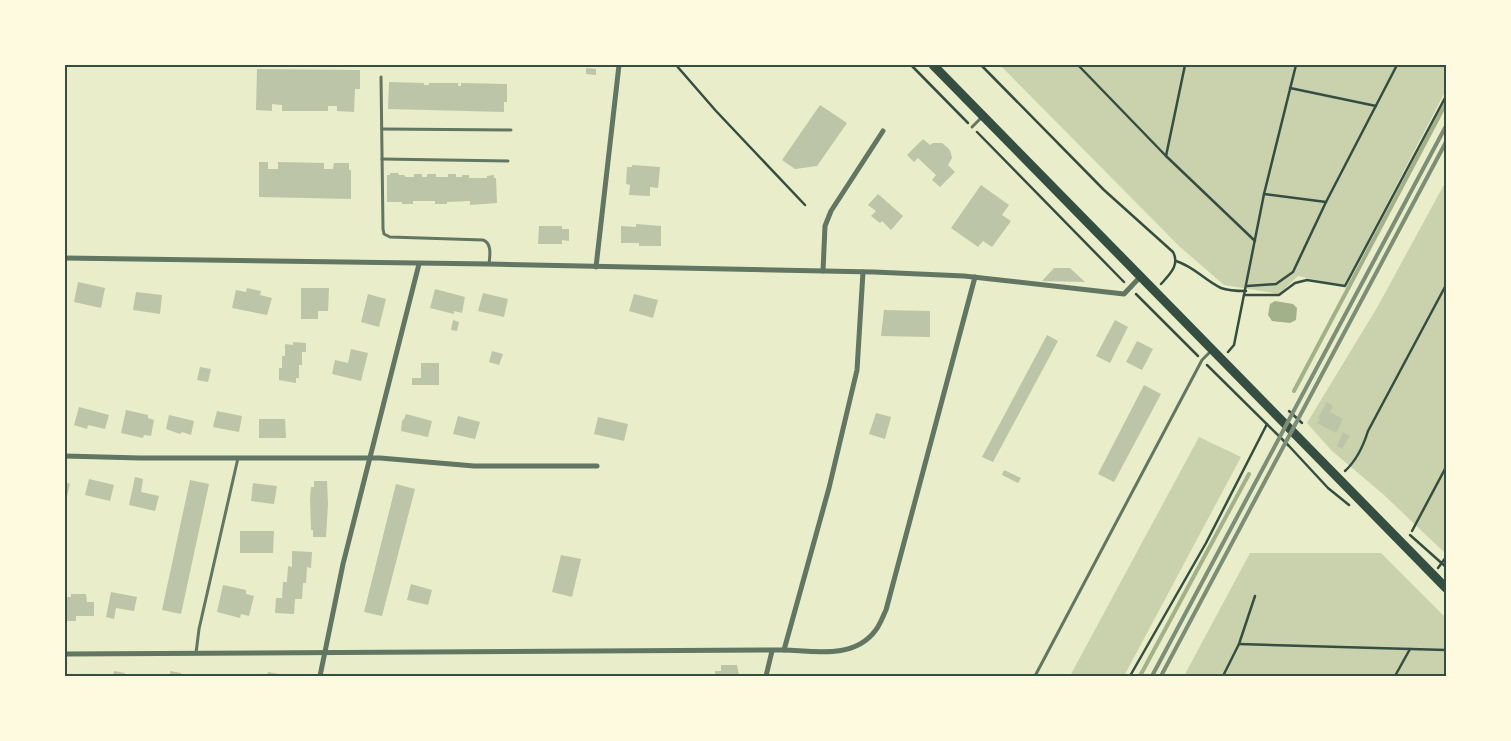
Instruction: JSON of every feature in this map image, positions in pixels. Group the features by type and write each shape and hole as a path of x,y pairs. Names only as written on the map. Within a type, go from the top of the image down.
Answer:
{"main road":[{"path":"933,65 1446,588"}],"street":[{"path":"596,266 619,65"},
{"path":"823,271 825,262 825,226 831,210 883,131"},
{"path":"65,258 863,272 975,277 1124,294 1141,276"},
{"path":"320,676 343,564 419,264"},
{"path":"784,650 829,488 857,370 863,272"},
{"path":"65,654 784,650 832,652 847,650 861,645 876,630 886,610 975,277"},
{"path":"65,456 140,458 380,458 474,466 597,466"},
{"path":"766,676 772,651"}],"lane":[{"path":"381,77 383,229 387,236 487,241 489,246 489,264"},
{"path":"972,127 983,116"},
{"path":"382,129 511,130"},
{"path":"382,159 508,161"},
{"path":"1035,676 1202,360 1213,349"},
{"path":"196,653 198,629 238,458"}],"path":[{"path":"676,65 716,111 805,205"},
{"path":"911,65 1120,278"},
{"path":"982,65 1104,190 1172,252 1176,258 1176,265 1155,290"},
{"path":"1166,156 1186,65"},
{"path":"1223,359 1234,345 1264,194 1296,65"},
{"path":"1247,286 1276,284 1292,272 1397,65"},
{"path":"1080,66 1166,156 1256,241"},
{"path":"1290,88 1376,106"},
{"path":"1176,261 1189,265 1221,288 1245,293 1278,295 1295,283 1308,280 1346,286 1446,96"},
{"path":"1264,194 1326,202"},
{"path":"1338,477 1352,465 1362,450 1368,431 1446,284"},
{"path":"1141,299 1193,351"},
{"path":"1213,371 1346,504"},
{"path":"1290,411 1302,422"},
{"path":"1130,676 1206,543 1267,424"},
{"path":"1412,531 1446,467"},
{"path":"1224,676 1239,644 1255,596"},
{"path":"1239,644 1446,650"},
{"path":"1394,676 1410,649"}],"shaded area":[{"path":"1000,65 1446,65 1446,90 1344,286 1298,276 1279,294 1224,285 1179,246"},
{"path":"1446,181 1446,554 1384,495 1331,450 1307,423 1378,306"},
{"path":"1275,301 1293,304 1297,308 1296,320 1290,323 1272,321 1268,315 1270,304"},
{"path":"1199,437 1241,457 1124,676 1070,676"},
{"path":"1250,553 1381,553 1446,618 1446,676 1184,676"}],"building":[{"path":"586,68 596,69 596,75 586,74"},
{"path":"257,69 360,70 360,89 355,89 354,112 337,111 337,106 328,106 328,111 282,111 282,105 272,104 272,111 256,110"},
{"path":"389,82 424,83 424,85 429,85 429,83 458,83 458,86 461,86 461,83 507,84 507,102 504,102 504,112 388,109"},
{"path":"820,105 847,123 817,166 795,169 782,160"},
{"path":"923,139 930,145 942,143 951,153 952,158 948,165 955,172 940,187 932,180 936,175 918,158 914,162 907,155"},
{"path":"259,162 268,162 268,169 278,169 278,162 324,163 324,169 333,169 334,163 349,163 349,170 351,170 351,199 259,197"},
{"path":"632,165 660,167 658,188 650,187 650,196 629,195 630,185 626,184 627,167 632,167"},
{"path":"390,173 398,173 406,177 414,177 414,174 422,174 422,177 427,177 427,174 436,174 436,177 448,177 448,174 456,174 456,177 469,175 469,178 487,178 487,176 494,175 494,178 496,178 497,203 470,205 470,201 447,202 447,204 435,204 435,201 413,201 413,204 387,202 387,175 390,175"},
{"path":"981,185 1009,205 1002,215 1011,221 992,247 983,241 978,247 951,228"},
{"path":"878,194 903,216 891,230 882,221 880,223 871,216 876,211 868,205"},
{"path":"636,224 661,226 661,246 639,246 639,243 621,243 621,226 636,227"},
{"path":"539,226 562,226 562,229 569,229 569,241 562,240 562,244 538,244"},
{"path":"1054,268 1070,268 1085,282 1042,281"},
{"path":"78,282 105,288 101,308 74,302"},
{"path":"247,288 261,291 260,295 272,298 267,315 232,308 236,290 246,292"},
{"path":"301,288 329,288 328,311 318,311 318,319 301,319"},
{"path":"435,289 465,297 462,313 454,311 454,314 430,308"},
{"path":"136,292 162,295 160,314 133,310"},
{"path":"483,293 508,299 504,317 478,311"},
{"path":"368,294 386,299 379,327 361,322"},
{"path":"634,294 658,300 653,318 629,311"},
{"path":"884,310 930,311 930,337 881,336"},
{"path":"453,320 459,322 457,331 451,330"},
{"path":"1115,320 1128,327 1110,363 1096,356"},
{"path":"1047,335 1058,341 993,462 982,457"},
{"path":"1137,341 1153,349 1142,370 1126,362"},
{"path":"293,342 306,343 306,352 302,352 302,365 299,365 299,378 296,378 296,383 279,380 282,356 285,356 285,344 293,345"},
{"path":"351,349 368,353 361,381 332,374 335,360 348,363"},
{"path":"492,351 503,354 499,365 489,362"},
{"path":"421,363 439,363 439,385 412,385 412,378 421,378"},
{"path":"200,367 211,369 208,382 197,380"},
{"path":"1144,385 1161,394 1114,482 1098,474"},
{"path":"1327,402 1333,406 1330,412 1343,419 1336,433 1317,423"},
{"path":"79,407 109,415 105,429 88,425 87,429 74,425"},
{"path":"126,410 148,415 148,418 154,420 151,436 144,435 143,438 121,433"},
{"path":"217,411 242,416 239,432 213,427"},
{"path":"876,413 891,417 885,439 869,434"},
{"path":"406,414 432,421 428,437 401,431 402,421"},
{"path":"169,415 194,421 191,435 182,432 180,434 166,429"},
{"path":"458,416 480,422 475,439 453,434"},
{"path":"598,417 628,424 624,441 594,434"},
{"path":"259,419 285,419 286,438 259,438"},
{"path":"1343,432 1350,436 1342,449 1337,446"},
{"path":"1004,470 1021,478 1018,483 1002,475"},
{"path":"135,477 143,479 141,492 159,496 155,511 129,505"},
{"path":"89,479 114,485 110,501 85,495"},
{"path":"190,480 209,484 181,614 162,610"},
{"path":"314,481 327,481 326,537 313,537 313,530 311,530 310,499 311,487 314,487"},
{"path":"65,482 70,484 66,501 65,501"},
{"path":"253,483 277,486 274,504 251,501"},
{"path":"396,484 415,489 382,616 364,612"},
{"path":"240,531 274,531 273,553 240,553"},
{"path":"292,551 312,552 311,568 307,567 302,599 295,599 294,614 275,613 276,598 282,598 283,582 287,582 288,566 292,567"},
{"path":"561,555 581,559 572,597 552,592"},
{"path":"411,584 432,590 428,605 407,600"},
{"path":"223,585 246,590 246,594 254,596 249,616 241,614 240,618 217,612"},
{"path":"111,592 137,597 134,611 116,608 114,619 106,617"},
{"path":"71,594 86,594 87,602 94,602 94,616 76,616 76,621 65,621 65,597 71,597"},
{"path":"721,665 737,665 739,676 715,676 715,671 721,671"},
{"path":"114,671 125,673 124,676 113,676"},
{"path":"170,671 181,673 181,676 170,676"},
{"path":"268,672 285,675 285,676 267,676"}],"waterway":[{"path":"1294,391 1446,103"},
{"path":"1140,676 1249,474"}],"railway":[{"path":"1152,676 1446,126"},
{"path":"1161,676 1446,142"}]}
